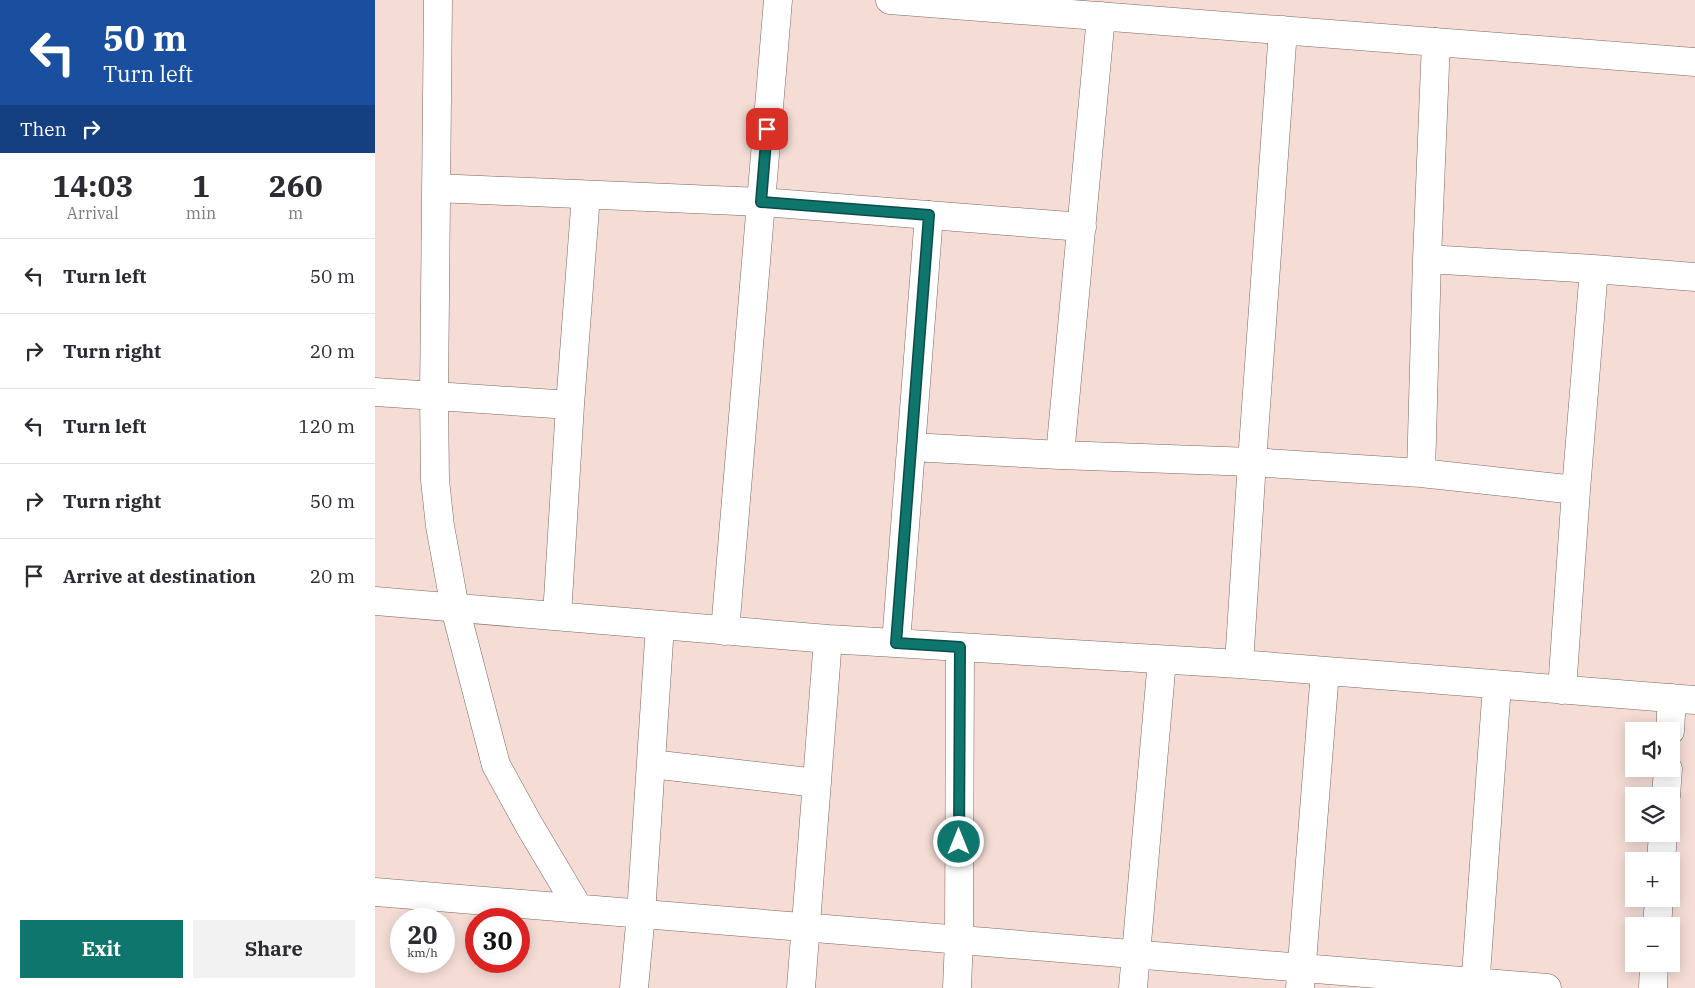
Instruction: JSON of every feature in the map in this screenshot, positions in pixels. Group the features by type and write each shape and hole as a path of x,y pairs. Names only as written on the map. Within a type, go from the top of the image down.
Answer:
{"street":[{"path":"438,0 434,396 435,480 440,526 455,608 496,765 579,909"},
{"path":"725,631 778,0"},
{"path":"890,0 943,2 1695,62"},
{"path":"1060,455 1101,16"},
{"path":"1239,664 1283,30"},
{"path":"1421,473 1436,42"},
{"path":"436,188 761,202 1082,227"},
{"path":"557,616 570,405 586,195"},
{"path":"896,643 929,215"},
{"path":"1427,259 1695,277"},
{"path":"1562,690 1594,269"},
{"path":"375,392 570,405"},
{"path":"911,447 1252,462 1421,473 1576,490"},
{"path":"375,601 828,640 1239,664 1684,699 1674,722"},
{"path":"634,988 641,914 660,625"},
{"path":"801,988 828,640"},
{"path":"957,988 959,940 960,647"},
{"path":"1133,988 1162,660"},
{"path":"1301,978 1325,671"},
{"path":"1475,985 1497,685"},
{"path":"651,764 817,783"},
{"path":"375,892 1136,954 1301,978 1547,988"},
{"path":"1653,988 1654,972"}],"route":[{"path":"767,129 761,202 929,215 896,643 960,647 959,842"}]}
